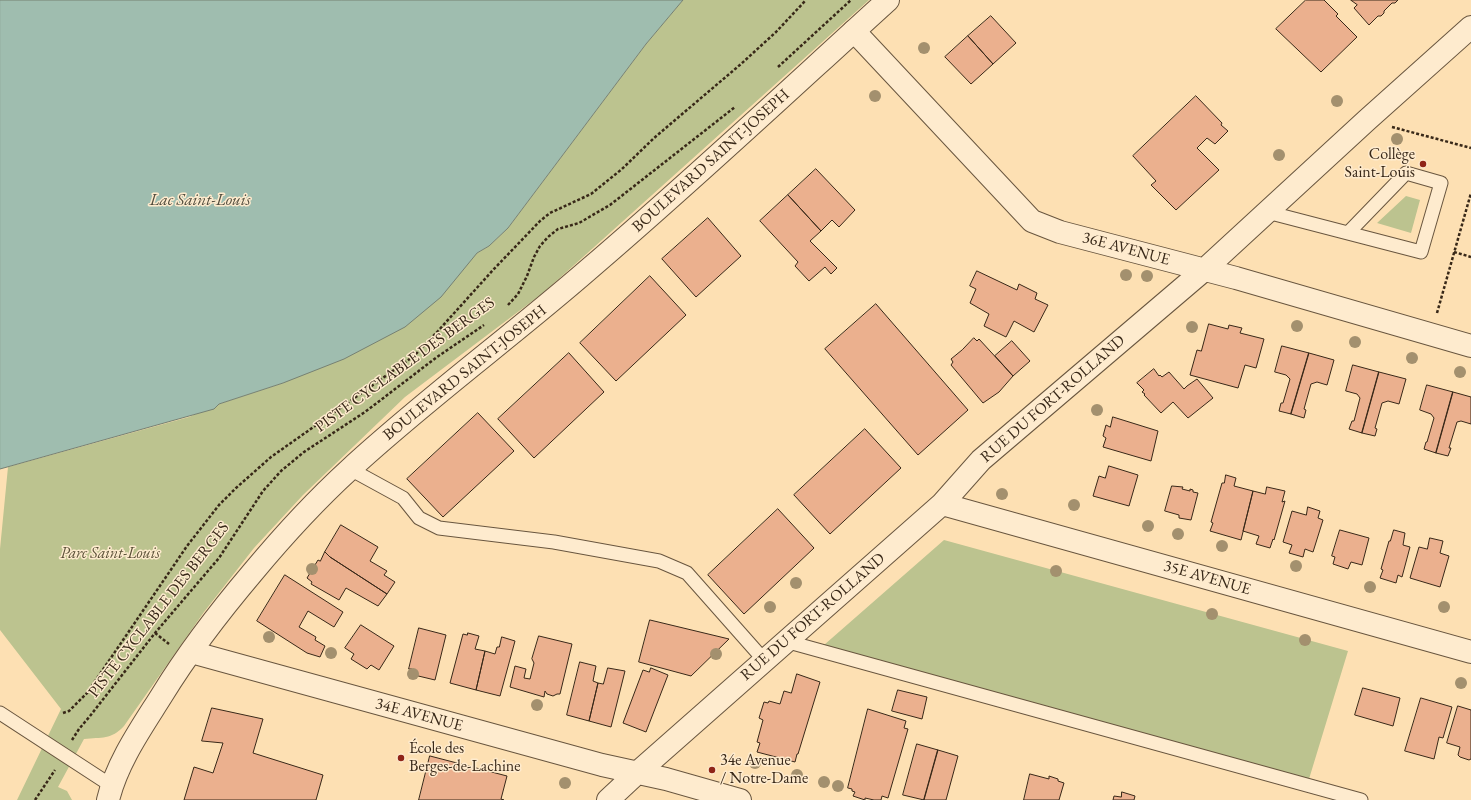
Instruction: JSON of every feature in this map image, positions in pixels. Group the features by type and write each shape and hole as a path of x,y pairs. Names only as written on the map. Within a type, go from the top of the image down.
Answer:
{"street":[{"name":"BOULEVARD SAINT-JOSEPH","path":"110,793 134,739 171,681 181,649 220,612 276,544 314,504 350,469 419,408 538,314 622,242 888,0"},
{"name":"RUE DU FORT-ROLLAND","path":"608,800 785,641 942,504 981,460 1204,270 1367,120 1471,27"},
{"name":"36E AVENUE","path":"854,31 1032,221 1060,232 1204,270 1471,346"},
{"name":"35E AVENUE","path":"942,504 1471,652"},
{"name":"34E AVENUE","path":"181,649 574,757 666,779 740,800"}],"lane":[{"path":"1267,212 1348,233 1422,252 1442,183 1406,173 1348,233"},
{"path":"350,469 403,498 419,518 439,528 569,544 659,561 687,573 764,660"},
{"path":"785,641 1361,800"},
{"path":"0,713 110,793"}],"path":[{"path":"63,713 69,711 87,693 186,546 219,505 236,488 271,457 414,356 540,221 550,213 591,194 622,169 654,138 741,64 776,32 806,0"},
{"path":"774,71 851,0"},
{"name":"PISTE CYCLABLE DES BERGES","path":"503,310 518,294 534,257 540,246 548,237 558,229 579,223 610,205 735,107"},
{"path":"1367,120 1471,148"},
{"path":"1430,335 1471,193"},
{"path":"1454,252 1471,257"},
{"name":"PISTE CYCLABLE DES BERGES","path":"79,728 155,633 219,558 263,492 281,471 304,452 365,412 437,357 486,323"},
{"path":"155,633 181,649"},
{"path":"35,800 50,779"}],"green space":[{"name":"Parc Saint-Louis","path":"683,0 869,0 543,293 405,397 303,495 254,548 204,612 124,726 115,734 110,736 84,739 58,787 67,791 72,800 17,800 61,709 0,630 0,549 8,467 189,417 219,404 283,383 489,246 508,228 646,44"},
{"path":"1406,196 1420,200 1411,233 1377,223"},
{"path":"944,540 1348,651 1309,779 824,645"}],"water":[{"name":"Lac Saint-Louis","path":"0,0 683,0 646,44 508,228 489,246 477,253 441,297 405,327 344,359 283,383 219,404 214,409 0,469"}],"building":[{"path":"1306,0 1324,0 1338,14 1336,16 1357,37 1321,72 1276,29"},
{"path":"1351,0 1398,0 1395,3 1392,3 1381,16 1378,16 1369,25 1354,8 1357,5"},
{"path":"991,16 1016,43 993,64 968,36"},
{"path":"968,36 993,64 971,84 945,57"},
{"path":"1196,96 1228,131 1215,144 1207,138 1197,148 1219,170 1176,210 1151,185 1156,181 1133,156"},
{"path":"816,169 855,210 839,227 832,220 821,231 788,195"},
{"path":"788,195 821,231 810,241 837,268 831,274 825,267 809,281 795,266 798,262 760,221"},
{"path":"708,218 741,256 696,297 662,259"},
{"path":"977,271 1017,290 1019,284 1037,293 1035,299 1048,305 1034,332 1014,321 1006,337 984,326 989,314 970,303 976,289 970,286"},
{"path":"650,276 686,315 616,381 580,343"},
{"path":"876,304 968,410 918,455 825,349"},
{"path":"1209,324 1228,329 1229,325 1242,328 1240,333 1264,339 1256,368 1245,365 1238,388 1190,375 1197,350 1201,351"},
{"path":"974,338 977,341 979,339 1013,376 999,392 983,403 951,365 953,362 951,359"},
{"path":"1012,341 1030,361 1013,376 995,356"},
{"path":"1282,346 1309,353 1291,414 1279,411 1290,379 1286,375 1275,372"},
{"path":"569,353 604,392 534,458 498,419"},
{"path":"1309,353 1334,360 1327,385 1317,382 1311,384 1304,409 1306,410 1304,418 1291,414"},
{"path":"1353,365 1379,372 1362,433 1349,429 1352,421 1354,421 1360,398 1357,394 1346,391"},
{"path":"1154,369 1159,376 1160,375 1162,377 1169,372 1184,389 1197,379 1213,398 1188,418 1173,402 1161,413 1144,395 1145,394 1142,392 1144,390 1137,383"},
{"path":"1379,372 1406,379 1399,404 1388,401 1382,403 1375,428 1377,429 1375,436 1362,433"},
{"path":"1427,385 1453,392 1436,453 1424,449 1434,418 1431,414 1420,410"},
{"path":"1453,392 1471,397 1471,424 1461,421 1457,422 1448,456 1436,453"},
{"path":"478,413 514,451 443,517 407,479"},
{"path":"1113,417 1158,431 1151,461 1103,447 1106,438 1103,436 1106,425 1110,427"},
{"path":"865,429 901,468 830,534 794,495"},
{"path":"1109,466 1138,475 1129,506 1093,496 1099,476 1105,478"},
{"path":"1226,475 1236,478 1234,486 1253,491 1241,540 1210,531 1213,523 1211,522 1222,483 1224,483"},
{"path":"1172,486 1183,487 1182,489 1190,491 1190,489 1193,490 1193,492 1198,493 1191,520 1179,518 1179,515 1165,511"},
{"path":"1267,487 1285,491 1282,502 1285,501 1274,540 1273,539 1270,548 1256,544 1259,536 1243,531 1253,491 1265,494"},
{"path":"1308,507 1320,511 1318,518 1323,520 1313,552 1305,549 1303,557 1289,553 1292,545 1283,542 1292,511 1306,515"},
{"path":"778,509 814,548 744,614 708,575"},
{"path":"341,525 378,547 370,561 387,571 384,575 395,582 387,594 330,557 325,552"},
{"path":"1340,530 1369,538 1362,565 1351,562 1348,569 1333,564 1335,557 1332,556"},
{"path":"1394,530 1405,533 1403,545 1410,547 1402,577 1398,575 1396,583 1380,578 1389,541"},
{"path":"1430,538 1443,541 1440,553 1449,556 1440,587 1410,578 1419,547 1427,549"},
{"path":"325,552 330,557 387,594 378,606 346,588 339,600 311,584 312,582 307,578 318,560 320,561"},
{"path":"285,575 343,612 334,627 308,611 299,627 316,637 315,640 325,646 320,657 307,653 257,621"},
{"path":"650,620 729,639 691,676 639,662"},
{"path":"361,625 394,646 379,670 371,665 367,669 351,659 354,654 345,648"},
{"path":"419,628 446,635 435,680 410,674 412,669 409,669"},
{"path":"468,633 479,636 475,649 485,651 476,690 450,683 463,634 467,635"},
{"path":"539,636 572,644 560,694 553,696 547,694 545,691 544,697 510,687 515,666 526,669 524,678 530,679 534,663 532,659"},
{"path":"502,637 515,641 500,696 476,690 485,651 495,654"},
{"path":"580,662 596,666 593,681 598,683 589,721 567,715"},
{"path":"608,668 625,671 611,727 589,721 598,683 603,684"},
{"path":"651,668 668,675 646,732 623,723 643,670 649,672"},
{"path":"797,674 820,682 795,762 757,752 760,743 757,742 763,720 759,718 764,702 768,703 769,701 780,704 784,691 791,693"},
{"path":"1363,688 1400,698 1393,726 1355,715"},
{"path":"898,690 927,697 922,719 892,711"},
{"path":"1421,698 1452,707 1443,738 1439,737 1434,759 1405,751"},
{"path":"1458,706 1471,710 1471,759 1469,760 1458,755 1460,747 1447,743"},
{"path":"212,708 263,719 253,753 323,775 316,800 184,800 194,767 213,773 223,743 202,741"},
{"path":"868,709 906,721 904,728 908,729 888,798 882,796 881,800 865,798 865,800 853,796 855,792 848,788"},
{"path":"917,744 938,750 924,800 903,795"},
{"path":"938,750 958,756 946,800 924,800"},
{"path":"430,756 507,776 501,799 504,800 419,800"},
{"path":"1030,774 1049,779 1049,776 1064,783 1059,800 1024,800"},
{"path":"1122,792 1135,796 1134,800 1113,800 1114,796 1121,797"}],"place":[{"name":"Collège Saint-Louis","path":"1423,164"},
{"name":"École des Berges-de-Lachine","path":"401,758"},
{"name":"34e Avenue / Notre-Dame","path":"712,770"}]}
